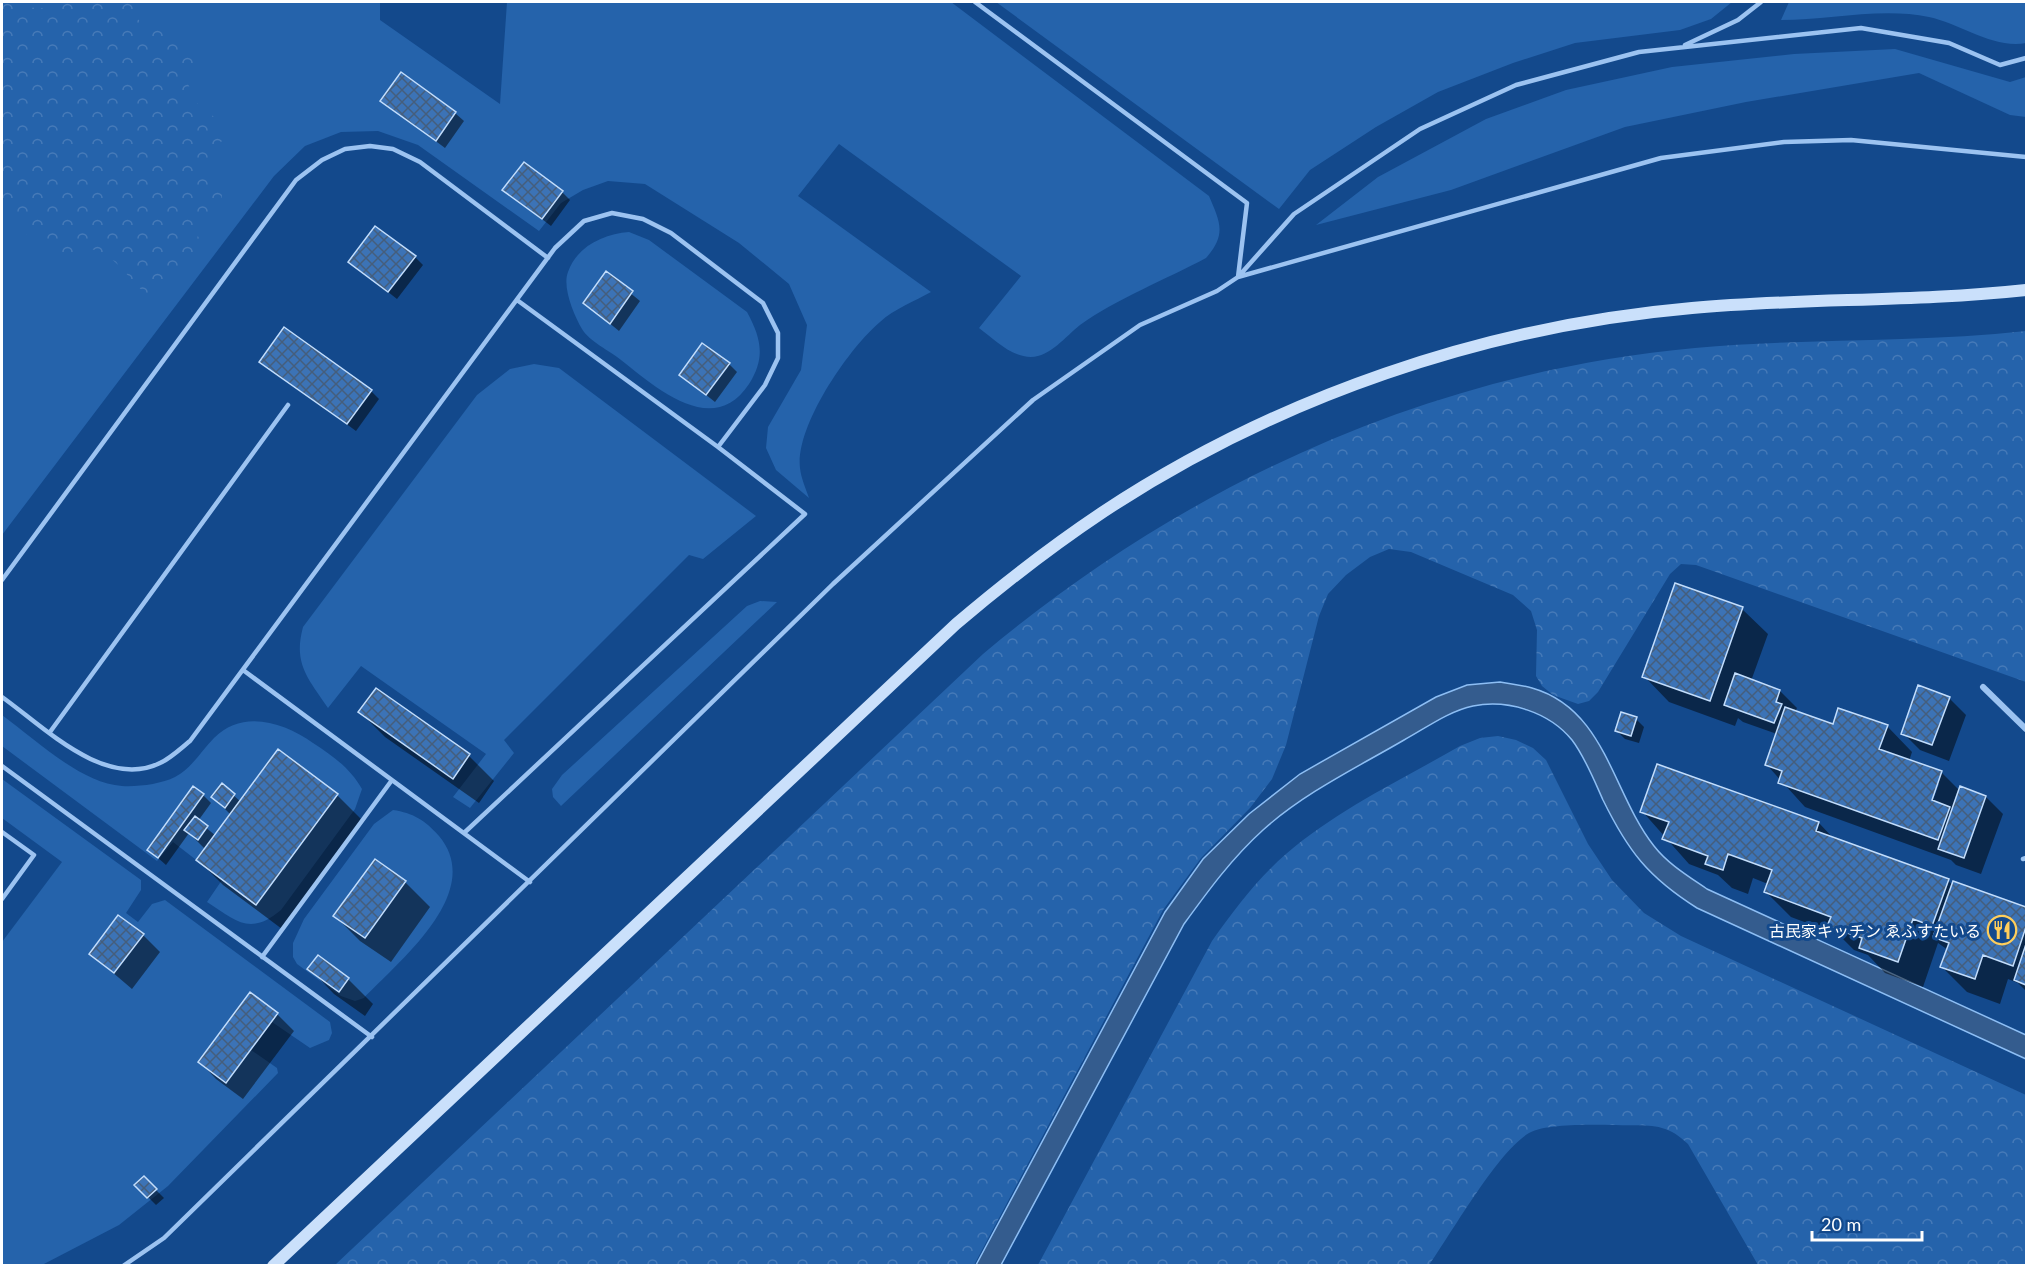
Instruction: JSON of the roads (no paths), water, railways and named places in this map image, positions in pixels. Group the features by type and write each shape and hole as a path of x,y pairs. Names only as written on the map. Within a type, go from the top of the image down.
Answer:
{"street":[{"path":"273,1266 956,624 1053,546 1158,478 1269,421 1327,396 1445,355 1515,336 1628,315 1690,308 1923,298 2026,290"},
{"path":"1983,687 2026,729"}],"lane":[{"path":"975,2 1247,203 1238,277"},
{"path":"1680,48 1738,20 1761,2"},
{"path":"123,1266 164,1238 833,584 1034,400 1140,325 1217,291 1238,277 1294,214 1420,129 1516,85 1639,52 1862,28 1949,43 2000,65 2026,58"},
{"path":"1238,277 1661,158 1784,142 1851,140 2026,157"},
{"path":"2,580 296,180 322,159 345,149 370,146 393,148 420,162 548,258"},
{"path":"2,696 86,758 110,768 141,769 160,763 190,741 548,258 584,221 612,213 644,219 671,233 763,303 778,333 778,358 765,385 718,447"},
{"path":"464,833 805,514 718,447 517,300"},
{"path":"50,732 288,405"},
{"path":"243,670 530,882"},
{"path":"2,766 372,1037"},
{"path":"262,957 392,780"},
{"path":"2,832 34,855 2,899"}],"place":[{"name":"古民家キッチン ゑふすたいる","path":"2002,930"}]}
